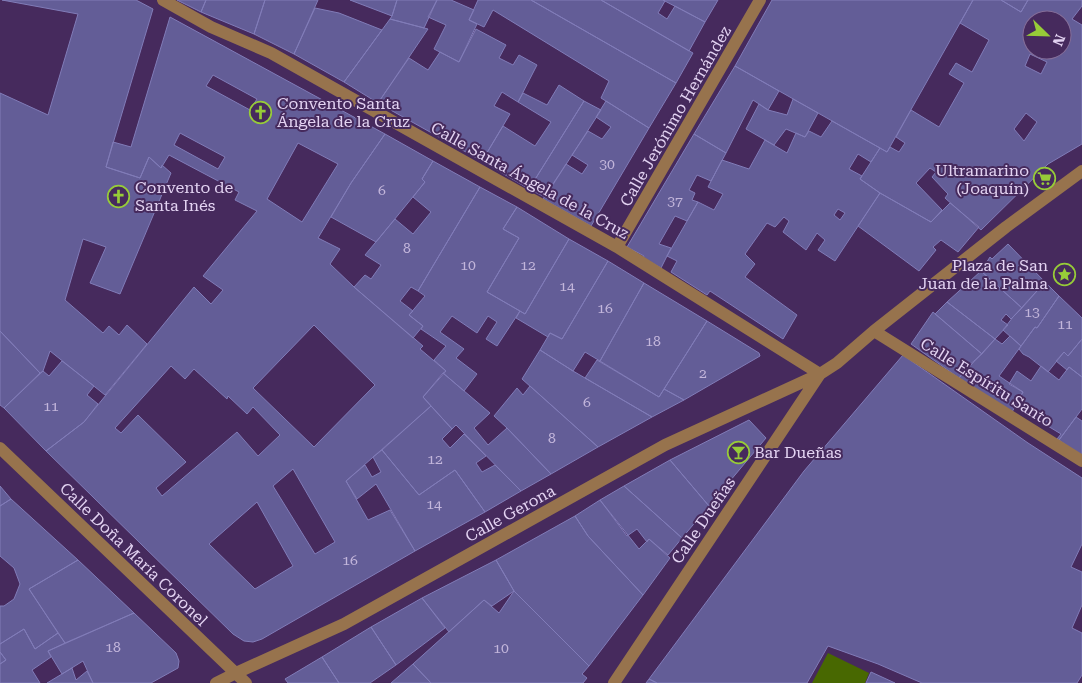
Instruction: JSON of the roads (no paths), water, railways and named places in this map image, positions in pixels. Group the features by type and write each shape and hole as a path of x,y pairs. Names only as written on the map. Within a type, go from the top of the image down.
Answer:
{"street":[{"name":"Calle Santa Ángela de la Cruz","path":"163,0 212,27 271,53 617,247 820,374"},
{"name":"Calle Jerónimo Hernández","path":"617,247 760,0"},
{"path":"820,374 837,363 874,331 1006,227 1082,171"},
{"name":"Calle Espíritu Santo","path":"874,331 1082,460"},
{"name":"Calle Gerona","path":"216,683 236,672 344,624 665,445 820,374"},
{"name":"Calle Dueñas","path":"614,683 820,374"},
{"name":"Calle Doña María Coronel","path":"0,448 246,683"}],"place":[{"name":"Convento Santa Ángela de la Cruz","path":"261,112"},
{"name":"Ultramarino (Joaquín)","path":"1045,179"},
{"name":"Convento de Santa Inés","path":"119,196"},
{"name":"Plaza de San Juan de la Palma","path":"1064,274"},
{"name":"Bar Dueñas","path":"738,452"}]}
